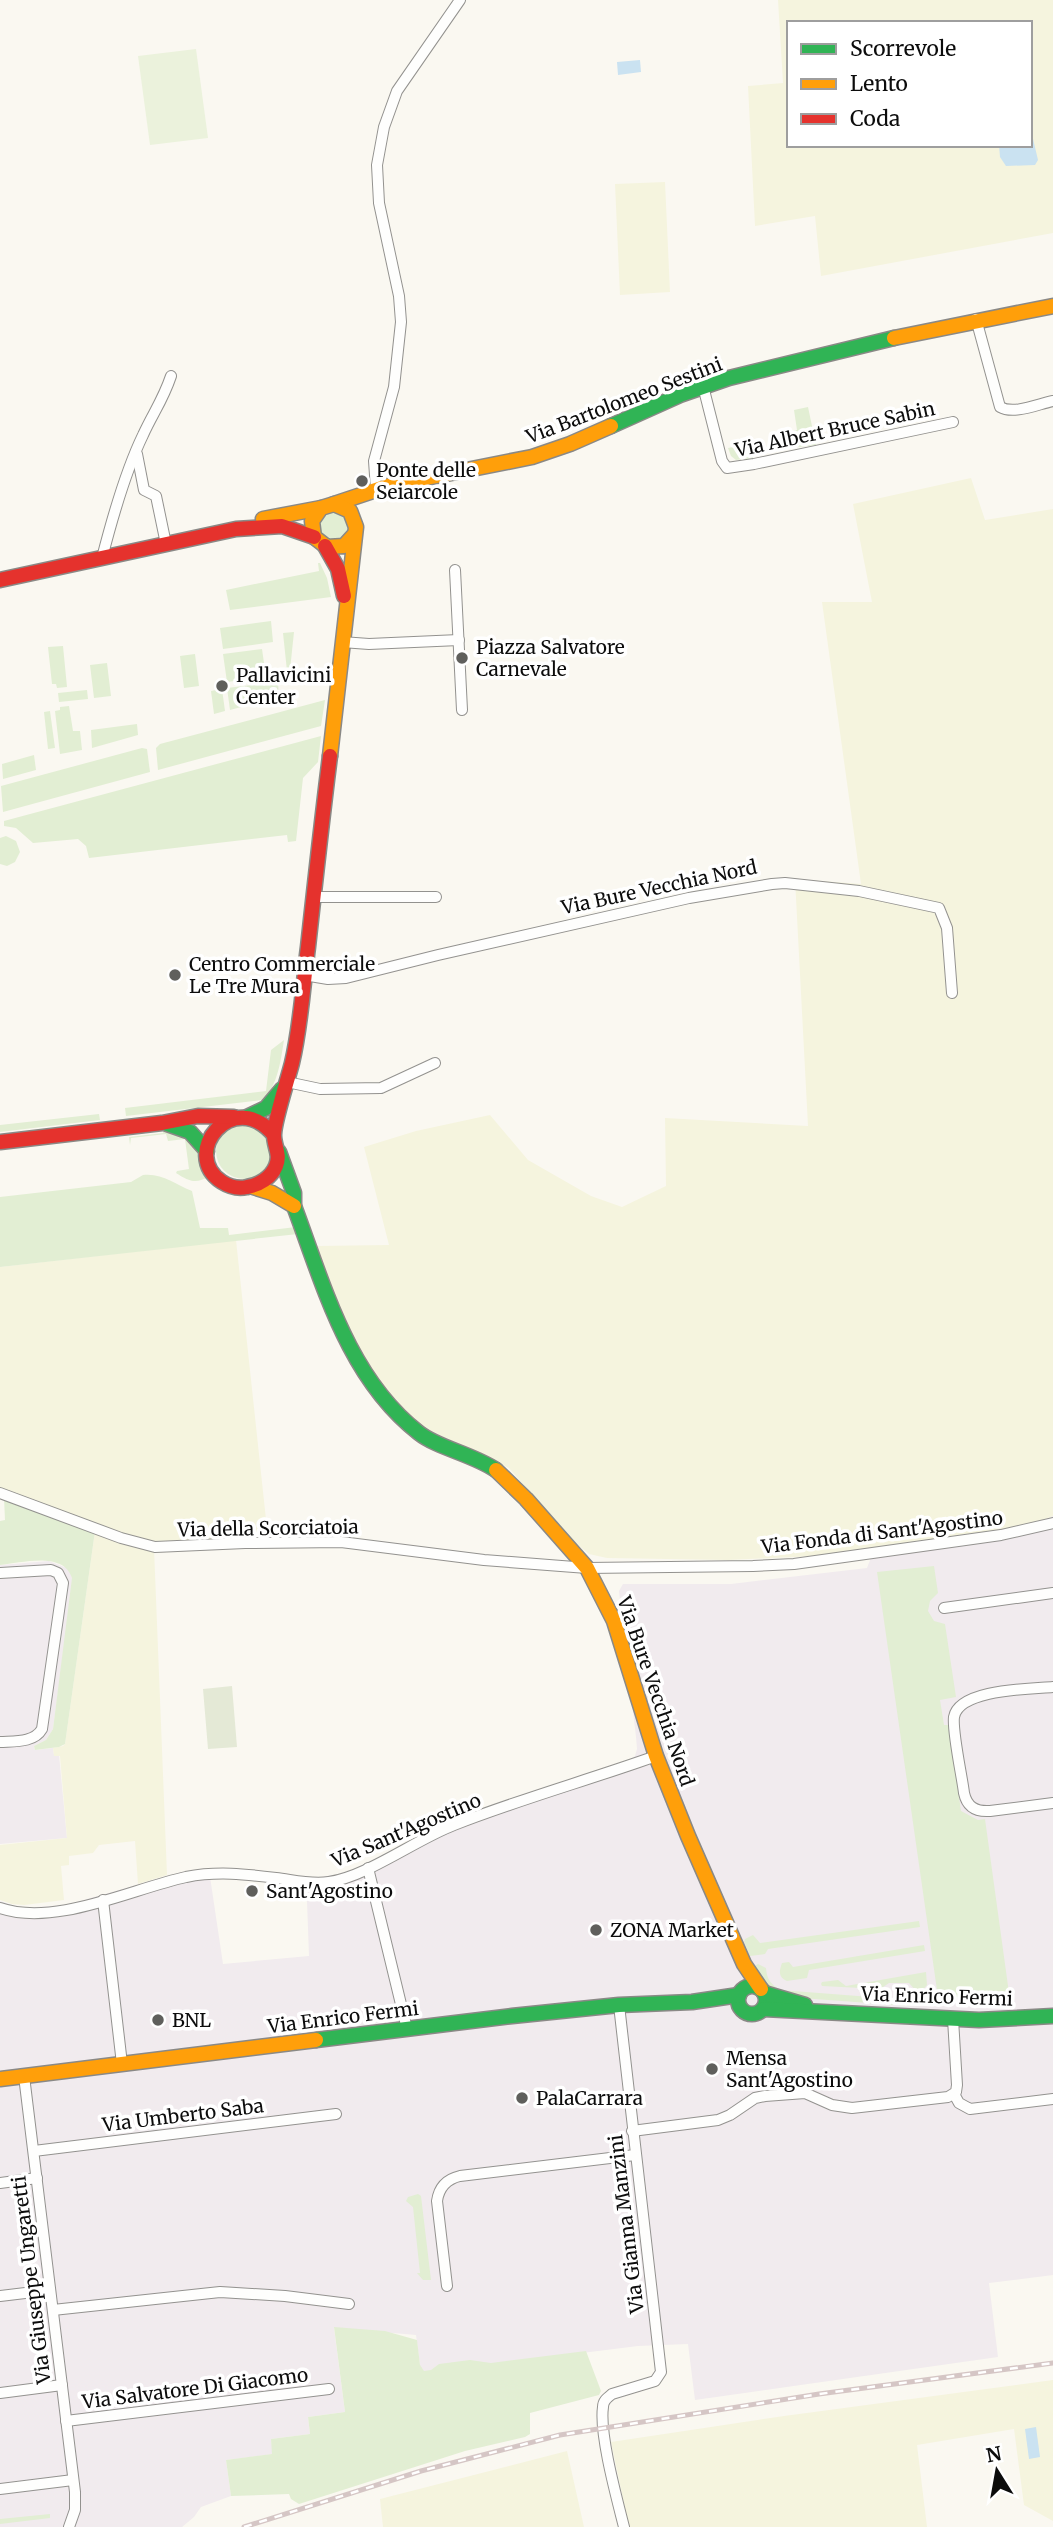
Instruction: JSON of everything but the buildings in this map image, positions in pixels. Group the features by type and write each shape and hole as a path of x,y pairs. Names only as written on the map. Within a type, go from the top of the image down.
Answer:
{"street":[{"path":"0,580 236,529 282,526 335,548 344,546 374,490 374,461 394,387 401,322 399,296 378,194 377,165 384,127 397,91 460,0"},
{"name":"Via Bartolomeo Sestini","path":"236,529 252,522 328,506 374,490 532,457 570,444 703,386 760,370 976,319 1053,306"},
{"path":"976,319 1000,407 1014,410 1053,401"},
{"path":"102,558 111,522 136,451 160,406 171,376"},
{"name":"Via Albert Bruce Sabin","path":"703,386 722,461 727,468 953,422"},
{"path":"136,451 144,490 156,496 166,544"},
{"path":"274,1135 295,1051 313,897 346,607 355,527 348,509 328,506 312,521 319,542 340,576 346,607"},
{"path":"455,570 462,710"},
{"path":"342,642 369,644 458,640"},
{"name":"Via Bure Vecchia Nord","path":"304,975 328,979 346,978 451,951 676,901 750,886 785,883 859,891 939,908 947,928 952,993"},
{"path":"313,897 436,897"},
{"path":"287,1082 320,1089 381,1088 435,1063"},
{"path":"207,1151 217,1127 271,1104 287,1082"},
{"path":"0,1142 162,1123 180,1118 214,1115 241,1118 262,1123 274,1135 279,1152 274,1171 265,1181 253,1187"},
{"path":"162,1123 187,1130 204,1145 210,1167 219,1180 235,1188 253,1187 277,1195 294,1206"},
{"name":"Via Bure Vecchia Nord","path":"279,1152 294,1194 294,1206 342,1334 360,1365 398,1416 422,1436 474,1457 497,1471 526,1499 587,1568 617,1629 656,1756 744,1964"},
{"name":"Via della Scorciatoia","path":"0,1493 121,1538 155,1547 245,1542 341,1542 484,1560 587,1568"},
{"name":"Via Fonda di Sant'Agostino","path":"587,1568 794,1564 1001,1535 1053,1523"},
{"path":"0,1573 51,1570 58,1573 62,1579 43,1725 38,1736 32,1739 0,1742"},
{"path":"944,1608 1053,1593"},
{"path":"1053,1687 984,1695 965,1701 954,1718 966,1801 972,1808 985,1812 1053,1803"},
{"name":"Via Sant'Agostino","path":"0,1908 29,1914 103,1900 205,1874 242,1873 307,1882 328,1882 368,1868 455,1825 656,1756"},
{"path":"368,1868 407,2029"},
{"path":"103,1900 122,2064"},
{"path":"744,1964 767,2001 764,2009"},
{"path":"744,1964 741,1998 752,2015 764,2009 819,2010"},
{"path":"741,1998 751,1986 819,2010"},
{"name":"Via Enrico Fermi","path":"0,2079 619,2004 741,1998"},
{"name":"Via Gianna Manzini","path":"619,2004 662,2372 659,2378 650,2383 612,2394 607,2397 603,2406 608,2454 624,2527"},
{"name":"Via Enrico Fermi","path":"819,2010 953,2019 1013,2020 1053,2016"},
{"path":"953,2019 957,2085 954,2094 959,2103 970,2109 1053,2099"},
{"name":"Via Giuseppe Ungaretti","path":"24,2076 76,2507 69,2527"},
{"path":"632,2131 718,2120 755,2098 765,2096 804,2093 832,2105 852,2108 954,2094"},
{"name":"Via Umberto Saba","path":"34,2151 337,2114"},
{"path":"447,2286 437,2201 439,2191 449,2180 460,2176 635,2155"},
{"path":"0,2183 37,2178"},
{"path":"0,2296 50,2290"},
{"path":"53,2310 219,2292 349,2304"},
{"path":"0,2393 62,2385"},
{"name":"Via Salvatore Di Giacomo","path":"66,2421 329,2389"},
{"path":"0,2489 73,2480"}],"shaded area":[{"path":"1053,1516 1053,2275 989,2283 998,2357 695,2400 688,2344 638,2346 421,2373 416,2335 334,2328 345,2412 308,2417 310,2434 271,2439 273,2454 226,2460 231,2496 201,2507 182,2527 0,2527 0,1901 21,1908 66,1905 183,1873 209,1870 223,1964 309,1956 309,1879 346,1873 450,1822 635,1756 636,1737 619,1591 623,1584 731,1584 867,1568 875,1547 1024,1527"},
{"path":"49,1561 67,1568 71,1572 73,1584 53,1729 46,1740 34,1746 35,1750 53,1748 54,1755 59,1755 67,1838 0,1844 0,1565"}],"green space":[{"path":"778,0 1053,0 1053,233 821,276 815,216 755,226 748,86 783,83"},
{"path":"196,49 208,138 150,145 138,56"},
{"path":"665,182 670,292 620,295 615,184"},
{"path":"808,407 816,445 773,450 770,436 797,430 794,410"},
{"path":"750,444 753,458 736,460 731,456 728,448"},
{"path":"971,478 985,520 1053,509 1053,1516 1024,1527 816,1556 728,1560 607,1558 589,1554 571,1539 509,1468 408,1420 377,1382 341,1325 316,1246 389,1245 364,1147 416,1131 490,1115 528,1160 591,1196 622,1207 666,1186 665,1118 808,1126 795,879 861,884 822,602 872,602 853,504"},
{"path":"334,511 345,515 349,526 345,537 334,541 323,537 319,526 323,515"},
{"path":"318,563 327,578 331,597 230,610 226,590 319,571"},
{"path":"271,621 273,642 223,649 220,628"},
{"path":"294,632 290,670 287,671 283,633"},
{"path":"63,646 67,687 57,688 56,684 52,684 48,647"},
{"path":"262,649 266,677 227,682 223,654"},
{"path":"195,654 199,686 184,688 180,656"},
{"path":"107,663 111,696 94,698 90,665"},
{"path":"278,682 279,697 230,710 227,688"},
{"path":"222,689 225,711 214,714 211,691"},
{"path":"87,690 88,699 59,702 58,693"},
{"path":"325,700 321,726 158,770 156,748 160,744"},
{"path":"69,706 73,731 80,731 82,750 60,754 55,711"},
{"path":"50,711 55,748 48,749 44,712"},
{"path":"137,724 138,735 92,748 91,730"},
{"path":"321,736 318,762 303,778 296,841 288,842 287,835 89,858 86,846 78,839 33,843 16,828 4,826 4,821"},
{"path":"142,748 147,749 150,772 3,812 1,786"},
{"path":"34,755 36,770 3,779 2,764"},
{"path":"6,836 16,841 20,852 15,862 7,866 0,864 0,838"},
{"path":"284,1040 275,1079 263,1100 126,1116 125,1108 266,1091 271,1050"},
{"path":"99,1114 100,1120 0,1132 0,1125"},
{"path":"238,1123 250,1123 260,1127 268,1135 272,1151 268,1167 260,1175 250,1179 238,1179 228,1175 220,1167 216,1157 216,1145 220,1135 228,1127"},
{"path":"163,1130 182,1135 194,1144 210,1176 193,1181 176,1173 189,1169 185,1139 168,1141 166,1134 131,1138 130,1145 129,1137 163,1133"},
{"path":"143,1175 163,1177 192,1191 200,1228 228,1228 229,1235 296,1227 298,1234 0,1267 0,1197 131,1182"},
{"path":"236,1240 268,1538 241,1537 176,1543 152,1541 102,1527 0,1489 0,1267"},
{"path":"4,1498 95,1531 65,1744 59,1747 35,1750 34,1746 46,1740 53,1729 72,1578 60,1564 51,1561 0,1565 0,1521 5,1520"},
{"path":"95,1531 154,1548 167,1875 138,1884 135,1841 99,1845 93,1853 69,1856 69,1865 61,1866 64,1900 12,1904 0,1900 0,1845 67,1838 60,1756 54,1756 53,1748 65,1744"},
{"path":"934,1566 938,1593 930,1601 928,1611 934,1621 945,1624 956,1697 940,1700 944,1725 949,1725 961,1811 978,1820 985,1819 1009,1993 1003,1994 1003,1997 938,1997 877,1572"},
{"path":"232,1686 237,1747 208,1749 203,1689"},
{"path":"919,1921 920,1927 768,1949 765,1954 750,1956 744,1942 753,1935 760,1943"},
{"path":"924,1945 925,1951 809,1970 807,1978 787,1981 780,1974 782,1963 789,1962 793,1967"},
{"path":"758,1964 766,1968 770,1981 780,1990 910,2000 910,2006 787,1997 767,1988 753,1967"},
{"path":"926,1972 927,1985 921,1992 917,1992 909,1983 889,1983 880,1989 821,1984 838,1980 846,1986"},
{"path":"418,2194 421,2196 431,2280 423,2280 417,2273 420,2273 413,2207 406,2201 408,2197"},
{"path":"334,2327 385,2331 417,2340 420,2365 424,2371 439,2364 470,2360 491,2363 586,2351 601,2391 599,2395 530,2413 530,2434 525,2437 465,2451 299,2504 291,2499 289,2494 231,2496 226,2460 272,2454 271,2439 310,2434 308,2417 345,2412"},
{"path":"1053,2380 1053,2521 1024,2505 1014,2429 917,2445 927,2527 629,2527 611,2442"},
{"path":"567,2451 584,2527 383,2527 380,2499"},
{"path":"50,2514 50,2518 0,2524 0,2519"}],"water":[{"path":"640,60 641,72 618,75 617,62"},
{"path":"1032,134 1038,160 1035,165 1006,166 1000,157 999,147 1032,147"},
{"path":"1036,2427 1040,2457 1029,2459 1025,2429"}],"railway":[{"path":"244,2527 421,2471 560,2435 819,2394 1053,2363"}],"traffic: fast":[{"path":"611,426 680,395 729,378 894,338"},
{"path":"247,1117 266,1108 282,1089"},
{"path":"167,1124 190,1132 207,1151"},
{"path":"279,1152 294,1193 294,1206 328,1298 356,1358 374,1386 394,1411 419,1433 496,1470"},
{"path":"752,1986 762,1990 766,2000 762,2010 752,2014 742,2010 738,2000 742,1990 752,1986"},
{"path":"764,1993 805,2005"},
{"path":"316,2040 512,2016 619,2005 692,2002 739,1995"},
{"path":"764,2009 979,2020 1053,2016"}],"traffic: slow":[{"path":"894,338 1053,306"},
{"path":"334,504 391,485 532,457 611,426"},
{"path":"330,756 356,527 350,511 334,504 321,508 312,521 314,537 327,547 344,546 355,534"},
{"path":"263,519 321,508"},
{"path":"253,1187 272,1193 294,1206"},
{"path":"496,1470 526,1499 587,1568 614,1621 656,1756 688,1836 744,1964 761,1989"},
{"path":"0,2079 316,2040"}],"traffic: jam":[{"path":"0,580 236,529 282,526 314,537"},
{"path":"325,546 338,569 344,596"},
{"path":"274,1135 258,1122 243,1118 228,1121 216,1130 209,1142 206,1156 210,1170 225,1184 244,1188 264,1180 274,1170 277,1162 275,1129 298,1034 330,756"},
{"path":"0,1142 162,1123 198,1116 234,1117"}],"place":[{"name":"Ponte delle Seiarcole","path":"362,481"},
{"name":"Piazza Salvatore Carnevale","path":"462,658"},
{"name":"Pallavicini Center","path":"222,686"},
{"name":"Centro Commerciale Le Tre Mura","path":"175,975"},
{"name":"Sant'Agostino","path":"252,1891"},
{"name":"ZONA Market","path":"596,1930"},
{"name":"BNL","path":"158,2020"},
{"name":"Mensa Sant'Agostino","path":"712,2069"},
{"name":"PalaCarrara","path":"522,2098"}]}
